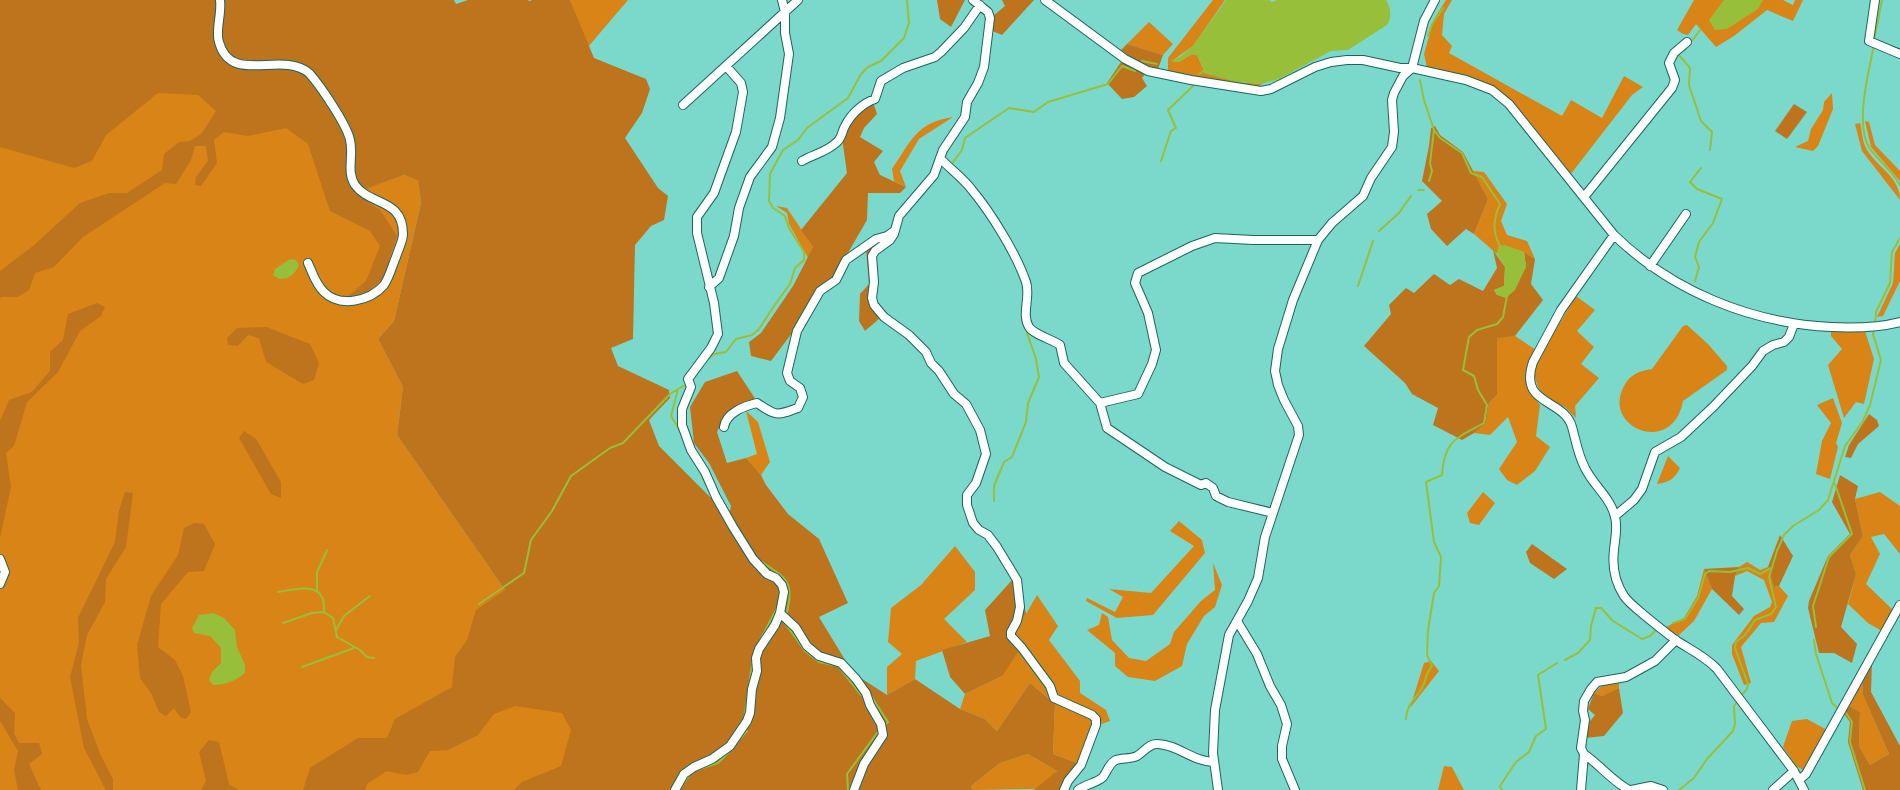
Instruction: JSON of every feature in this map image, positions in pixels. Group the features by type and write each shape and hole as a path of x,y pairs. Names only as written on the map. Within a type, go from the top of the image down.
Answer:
{"street":[{"path":"220,0 221,12 218,41 225,56 237,64 256,66 280,63 300,67 310,73 348,133 352,152 350,169 354,182 360,192 391,206 396,212 402,227 403,236 388,278 377,291 353,302 337,300 324,292 313,275 308,263"},
{"path":"709,287 719,278 734,236 739,208 750,177 753,171 766,157 774,140 780,118 789,54 785,32 786,12 782,0"},
{"path":"683,105 798,0"},
{"path":"973,0 988,12 990,18 984,66 978,82 967,102 965,118 940,158 934,175 899,216 894,234 890,240 875,251 872,256 874,282 872,298 874,305 884,317 909,335 926,352 931,363 939,371 954,394 966,404 980,430 986,454 976,483 967,495 967,505 974,523 979,530 988,535 1017,580 1020,607 1017,621 1011,632 1011,636 1022,648 1050,686 1054,698 1092,715 1096,720 1096,725 1081,765 1068,781 1064,790"},
{"path":"1044,0 1125,59 1148,71 1191,80 1261,91 1271,89 1315,67 1331,62 1363,60 1400,68 1412,68 1483,86 1501,96 1614,235 1650,266 1697,294 1725,305 1767,318 1794,324 1866,328 1880,327 1900,322"},
{"path":"1218,790 1214,762 1215,710 1229,635 1258,578 1265,537 1299,435 1298,426 1278,385 1275,371 1278,349 1293,300 1318,240 1332,223 1364,196 1371,178 1392,147 1394,132 1392,100 1403,76 1412,68 1424,21 1435,0"},
{"path":"1875,0 1869,40 1900,54"},
{"path":"802,161 812,155 829,150 839,141 846,125 864,103 875,99 881,81 903,68 935,57 941,52 964,28 980,5"},
{"path":"1584,197 1672,88 1676,80 1669,63 1674,53 1687,42"},
{"path":"675,790 684,774 694,767 712,759 730,746 747,721 750,713 752,689 757,671 756,658 759,649 775,625 781,610 784,592 782,585 776,578 767,574 753,559 716,497 705,472 691,450 682,425 682,409 691,387 688,378 711,348 718,334 714,303 697,233 698,217 714,194 736,132 743,92 741,83 726,66"},
{"path":"940,158 972,189 1001,232 1027,285 1026,318 1029,327 1034,332 1060,345 1064,363 1100,403 1107,428 1165,467 1201,485 1206,483 1213,488 1216,496 1228,502 1273,513"},
{"path":"1650,266 1686,214"},
{"path":"724,427 724,422 743,406 757,403 775,414 783,414 798,408 803,397 800,388 790,381 788,373 797,331 820,291 836,280 846,260 876,239 887,236 894,231"},
{"path":"1614,235 1561,310 1530,371 1532,385 1536,394 1543,401 1562,410 1569,417 1585,469 1608,501 1615,516 1617,528 1613,567 1624,596 1633,606 1676,640 1710,661 1794,771 1804,790"},
{"path":"1100,403 1138,394 1152,364 1156,350 1148,313 1135,283 1138,273 1192,246 1216,238 1253,240 1318,240"},
{"path":"1615,516 1634,500 1642,489 1655,452 1681,437 1713,407 1752,366 1763,351 1773,345 1784,342 1789,337 1794,324"},
{"path":"0,559 5,572 0,584"},
{"path":"1798,780 1806,774 1900,605"},
{"path":"781,610 796,628 807,646 819,656 841,663 856,679 867,695 882,726 880,740 859,775 854,790"},
{"path":"1237,621 1257,654 1270,686 1281,705 1287,724 1282,746 1282,760 1295,790"},
{"path":"1663,790 1651,786 1630,790 1618,784 1596,762 1584,754 1581,748 1585,720 1584,701 1597,682 1626,677 1655,662 1676,640"},
{"path":"1078,790 1086,784 1098,780 1115,760 1137,756 1148,747 1157,743 1173,747 1203,761 1214,762"},
{"path":"1581,790 1584,754"},
{"path":"1773,790 1794,771"}],"shaded area":[{"path":"0,0 454,0 456,4 468,0 570,0 594,58 646,79 650,89 642,113 625,138 658,188 668,196 664,220 651,226 635,245 633,339 611,348 618,366 669,390 670,398 649,420 659,446 729,516 731,506 709,463 694,443 690,407 705,382 737,371 756,400 722,422 717,432 727,463 746,458 761,475 766,485 788,514 819,539 848,603 819,617 853,673 887,695 915,679 960,709 985,719 997,731 1030,683 1055,704 1053,754 1080,764 1062,790 1034,790 1057,771 1028,754 1000,763 971,786 972,790 514,790 522,782 561,766 571,730 562,713 515,706 494,714 478,735 448,750 430,751 418,772 406,775 387,771 368,783 365,790 303,790 310,768 358,738 387,738 395,719 452,687 455,657 467,640 476,610 505,590 397,435 403,387 378,339 394,321 421,203 418,180 404,175 354,193 380,210 397,236 383,278 365,295 348,296 366,281 380,246 370,231 330,211 308,144 286,128 248,136 224,132 214,140 217,163 201,186 195,185 196,177 208,161 206,146 195,146 191,160 176,184 165,183 83,237 54,267 35,273 29,290 18,297 1,297 0,299 0,271 33,246 80,203 109,193 127,193 162,170 164,154 179,142 190,141 202,133 216,111 198,95 158,93 106,135 92,161 74,168 0,147"},
{"path":"570,0 628,0 588,47"},
{"path":"937,0 965,0 951,27 940,19"},
{"path":"1002,0 1034,0 1002,35 990,30 993,16 1005,6"},
{"path":"1213,0 1225,0 1193,46 1172,61 1179,62 1192,54 1197,55 1203,68 1236,82 1262,84 1257,88 1168,71 1168,58"},
{"path":"1226,0 1269,0 1272,2 1277,0 1386,0 1389,6 1390,16 1387,25 1348,50 1331,51 1279,79 1262,84 1236,82 1203,73 1203,68 1197,55 1192,54 1179,62 1171,61 1181,56 1193,46"},
{"path":"1446,0 1452,0 1444,14 1442,35 1452,46 1449,53 1562,116 1571,100 1602,118 1624,76 1643,87 1632,95 1570,175 1508,98 1494,86 1427,68 1424,54 1434,19"},
{"path":"1694,0 1783,0 1793,5 1795,0 1803,0 1793,21 1767,10 1734,36 1716,47 1696,24 1688,35 1677,30"},
{"path":"1724,0 1763,0 1758,9 1727,29 1715,30 1709,20"},
{"path":"1149,22 1173,44 1163,55 1127,44"},
{"path":"1127,44 1163,55 1158,69 1140,63 1121,50"},
{"path":"1121,62 1145,74 1142,78 1147,86 1134,97 1122,99 1107,83"},
{"path":"198,89 293,118 317,147 332,200 404,175 418,179 421,203 394,321 378,339 403,387 397,435 505,590 602,690 549,790 0,790 0,116 142,90"},
{"path":"1832,93 1833,109 1818,146 1813,151 1795,147 1808,141 1811,129 1823,110 1824,102"},
{"path":"866,104 874,105 877,114 864,128 860,137 883,151 874,162 880,175 906,187 900,193 868,193 867,220 834,277 771,361 751,356 749,342 761,333 793,286 813,247 801,230 847,173 842,138 847,126"},
{"path":"1794,104 1807,112 1787,139 1775,131"},
{"path":"953,117 919,139 900,171 906,187 894,181 892,169 916,134 931,124"},
{"path":"1865,121 1869,122 1875,145 1900,171 1900,181 1871,147"},
{"path":"1860,123 1866,148 1870,155 1896,184 1900,200 1862,151 1855,124"},
{"path":"1435,126 1440,135 1463,152 1488,199 1474,234 1466,229 1447,246 1431,229 1427,214 1442,201 1422,181 1431,128"},
{"path":"1473,171 1484,172 1507,204 1501,221 1507,235 1527,241 1535,259 1524,252 1499,246 1497,254 1474,234 1488,199"},
{"path":"776,206 787,208 813,247 808,258 789,224 787,213"},
{"path":"887,239 875,254 876,302 880,318 865,331 859,321 860,294 869,284 866,249 877,240"},
{"path":"1900,244 1900,281 1883,316 1877,317 1893,283 1895,253"},
{"path":"1505,245 1524,252 1526,267 1515,290 1506,298 1497,295 1494,290 1504,286 1505,267 1497,254 1499,246"},
{"path":"1493,250 1505,267 1504,286 1494,290 1497,295 1526,267 1524,252 1535,259 1531,284 1543,300 1515,336 1497,338 1497,395 1489,403 1486,423 1474,433 1462,440 1433,425 1438,408 1412,394 1405,383 1364,346 1391,314 1389,305 1406,288 1414,293 1434,274 1450,285 1459,279 1483,291 1497,268"},
{"path":"290,259 296,260 299,265 293,274 283,279 279,279 273,275 275,269"},
{"path":"1576,296 1595,310 1577,331 1594,347 1581,364 1599,378 1575,406 1576,418 1565,407 1545,398 1538,387 1534,375 1537,360"},
{"path":"97,303 105,307 101,316 80,331 58,372 27,402 14,446 6,453 11,487 0,538 0,421 9,400 32,392 50,371 50,352 63,340 68,314"},
{"path":"1687,325 1708,344 1727,366 1727,370 1683,401 1677,418 1666,428 1654,432 1641,430 1630,424 1622,414 1620,401 1624,386 1632,376 1652,369 1683,326"},
{"path":"266,327 310,344 319,363 314,380 303,384 266,362 259,338 248,335 238,346 228,345 227,338 237,328"},
{"path":"1831,330 1865,331 1874,359 1864,404 1856,402 1844,418 1828,365 1842,349 1831,336"},
{"path":"1515,336 1536,350 1528,366 1526,378 1529,390 1540,405 1536,436 1550,447 1535,471 1517,485 1507,480 1499,469 1517,442 1508,417 1490,435 1474,433 1486,423 1489,403 1497,395 1497,337"},
{"path":"1833,398 1842,423 1836,443 1838,447 1830,479 1816,474 1822,441 1831,423 1817,405"},
{"path":"746,411 758,422 770,462 761,475 746,458 757,454"},
{"path":"1869,414 1877,420 1879,426 1858,444 1851,458 1845,457 1849,445"},
{"path":"244,431 256,439 281,482 281,498 271,494 239,438"},
{"path":"1668,456 1680,468 1676,475 1671,479 1657,484"},
{"path":"1840,475 1858,486 1855,499 1863,536 1850,555 1856,574 1841,627 1857,644 1852,663 1834,653 1819,653 1808,608 1809,601 1828,556 1850,534 1832,502"},
{"path":"125,492 133,493 126,547 106,579 105,602 87,635 81,665 87,719 101,756 113,779 113,790 106,790 84,748 70,677 79,643 78,618 115,542 119,511"},
{"path":"1483,492 1495,503 1479,525 1470,523 1467,513"},
{"path":"1880,492 1900,506 1900,554 1884,534 1871,537 1880,554 1866,584 1894,611 1882,631 1868,623 1848,604 1856,574 1850,555 1863,536 1855,499"},
{"path":"1179,521 1202,540 1205,553 1153,615 1117,618 1086,601 1087,598 1115,612 1123,597 1109,589 1151,593 1194,546 1170,531"},
{"path":"194,523 204,524 215,544 204,571 188,572 161,604 158,647 175,660 183,676 191,712 186,719 180,717 174,708 166,716 159,712 151,693 140,678 137,645 151,596 178,555 184,528"},
{"path":"1780,535 1793,556 1779,586 1774,587 1768,567"},
{"path":"1532,544 1567,569 1554,579 1530,563 1526,552"},
{"path":"955,546 975,572 975,590 944,619 967,642 916,661 915,679 887,695 887,667 902,654 888,642 891,608 921,585"},
{"path":"1747,562 1760,570 1768,567 1774,587 1779,586 1788,596 1774,622 1761,623 1741,647 1751,683 1744,685 1732,654 1732,645 1754,616 1770,607 1772,602 1764,580 1747,571 1735,576 1739,567"},
{"path":"1213,563 1222,585 1215,607 1204,616 1187,644 1182,666 1155,681 1128,677 1115,666 1115,653 1087,630 1099,625 1102,613 1108,617 1112,640 1129,658 1146,661 1170,644 1174,632 1201,601 1215,590"},
{"path":"1739,567 1735,576 1732,596 1744,609 1739,615 1712,589 1704,569"},
{"path":"1704,569 1712,589 1694,621 1678,636 1666,627 1684,618 1697,596"},
{"path":"1013,579 1021,587 1026,614 1008,634 1018,652 1002,676 965,694 950,677 942,650 990,636 985,610"},
{"path":"1037,595 1058,626 1049,640 1080,681 1080,693 1106,710 1110,721 1099,725 1080,764 1053,754 1055,704 1030,683 997,731 985,719 960,709 965,694 1002,676 1008,634 1026,614"},
{"path":"213,613 224,618 235,630 237,647 245,665 245,673 230,682 213,685 209,680 212,672 221,663 221,648 210,636 194,633 192,628 199,615"},
{"path":"1431,661 1439,671 1410,708 1424,663"},
{"path":"1872,661 1871,692 1900,746 1900,790 1863,790 1848,742 1850,722 1844,714 1849,706 1860,712 1859,746 1870,765 1889,754 1863,695 1862,680"},
{"path":"1862,680 1863,695 1889,754 1870,765 1859,746 1860,712 1849,706"},
{"path":"1619,682 1619,688 1602,696 1594,693 1604,684"},
{"path":"1619,688 1623,713 1604,736 1585,738 1587,725 1595,715 1588,709 1594,693 1602,696"},
{"path":"0,698 15,713 14,733 19,743 39,743 42,754 29,764 41,790 18,790 14,770 18,751 0,721"},
{"path":"1807,719 1827,730 1803,770 1796,766 1783,747 1792,721"},
{"path":"209,740 219,742 229,784 238,790 201,790 206,781 199,752"},
{"path":"1028,754 1057,771 1037,789 972,790 971,786 1000,763"},
{"path":"1444,766 1452,767 1464,790 1438,790"}],"waterway":[{"path":"707,360 714,354 726,352 736,339 752,335 759,329 790,284 795,268 804,260 804,252 789,228 785,216 773,208 769,201 770,174 783,150 798,140 807,128 848,98 861,74 868,67 881,61 904,38 909,23 907,0"},
{"path":"1874,41 1882,0"},
{"path":"1428,36 1432,24 1443,8"},
{"path":"1692,41 1700,30"},
{"path":"1874,45 1864,98 1863,127 1865,139 1870,149 1894,175 1900,185"},
{"path":"1686,49 1678,54 1690,68 1689,85 1701,121 1712,132 1710,150"},
{"path":"1142,61 1157,64"},
{"path":"951,165 962,150 965,138 1009,108 1034,112 1048,102 1108,84 1122,66 1135,71"},
{"path":"1199,74 1205,70"},
{"path":"1420,80 1424,100 1434,130 1440,138 1462,153 1471,173 1482,177 1500,204 1494,226 1496,237 1501,248"},
{"path":"1161,161 1171,131 1176,128 1168,110 1193,86"},
{"path":"1429,181 1432,171 1430,163 1434,130"},
{"path":"1695,281 1699,267 1695,257 1699,242 1713,223 1722,199 1697,189 1690,182 1701,168"},
{"path":"1418,190 1424,190"},
{"path":"1379,231 1399,213 1411,196"},
{"path":"1875,325 1876,312 1890,283 1892,252 1900,238"},
{"path":"1358,286 1373,241"},
{"path":"1406,719 1408,709 1423,686 1427,674 1432,666 1427,655 1428,630 1434,593 1439,586 1441,557 1434,542 1426,482 1442,475 1443,463 1449,447 1459,437 1484,423 1487,405 1478,390 1474,376 1463,370 1469,337 1477,330 1497,324 1503,317 1507,296"},
{"path":"1740,697 1747,689 1748,684 1735,648 1736,642 1745,635 1755,620 1771,614 1776,607 1769,577 1777,551 1784,535 1793,526 1819,510 1828,500 1845,446 1863,421 1870,405 1881,360 1873,334 1874,329"},
{"path":"994,501 994,486 1004,462 1012,457 1026,422 1028,403 1039,377 1036,359 1027,333"},
{"path":"692,381 703,365"},
{"path":"680,431 671,416 678,389 687,384"},
{"path":"479,604 524,573 531,540 552,511 571,476 610,448 623,443 670,394 678,389"},
{"path":"699,469 706,485"},
{"path":"1816,627 1813,606 1829,557 1852,534 1835,484"},
{"path":"317,591 317,572 327,550"},
{"path":"745,553 750,561"},
{"path":"759,561 778,573 787,583 790,596 786,616"},
{"path":"1673,623 1685,619 1698,598 1705,574 1709,571 1730,572 1748,568 1760,574 1771,568"},
{"path":"278,592 303,588 315,590 323,599 324,612 333,618 337,637 360,650 367,657 374,658"},
{"path":"336,630 344,616 370,596"},
{"path":"758,644 778,608"},
{"path":"1565,660 1578,653 1590,640 1591,626 1596,608 1601,608 1613,621 1642,639 1650,636 1656,630"},
{"path":"283,623 312,613 324,612"},
{"path":"784,622 805,651 819,662 838,666 861,695 865,695"},
{"path":"1814,640 1816,654 1832,703 1837,708"},
{"path":"302,667 354,648"},
{"path":"744,720 753,659"},
{"path":"1502,790 1500,786 1516,762 1529,752 1536,736 1546,729 1538,675 1557,663"},
{"path":"871,696 888,722 883,726"},
{"path":"1679,790 1694,778 1707,759 1733,731 1735,724 1734,706 1738,701"},
{"path":"1846,713 1852,722 1850,742 1865,790"},
{"path":"737,742 747,731 745,728"},
{"path":"848,790 847,774 880,729"},
{"path":"693,771 718,763 729,752"},
{"path":"679,790 690,774"}]}
